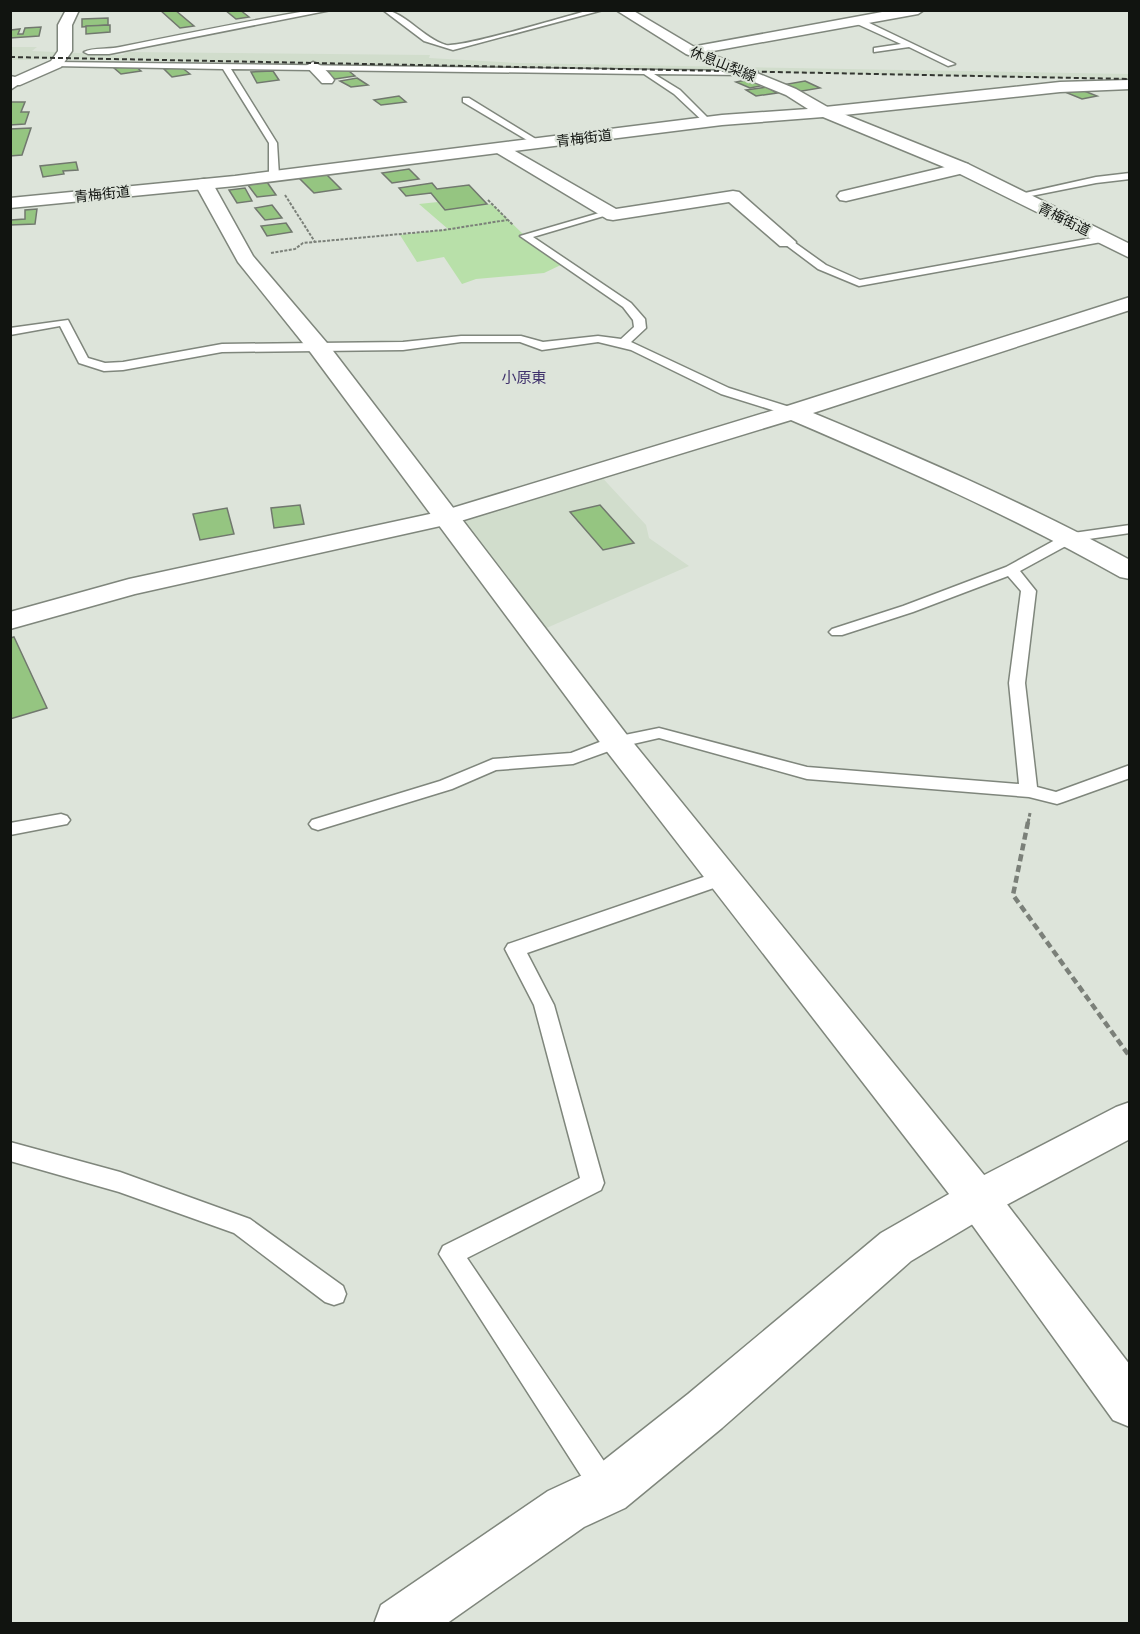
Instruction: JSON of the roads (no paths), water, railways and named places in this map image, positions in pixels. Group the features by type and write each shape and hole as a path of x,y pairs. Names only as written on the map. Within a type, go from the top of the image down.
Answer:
{"street":[{"path":"12,83 56,64 65,51 65,25 73,10"},
{"name":"休息山梨線","path":"622,10 691,51 791,92 825,112"},
{"path":"691,51 918,10"},
{"path":"313,66 327,80"},
{"path":"825,112 1060,87 1130,84"},
{"name":"青梅街道","path":"10,203 274,176 707,122 825,112 962,168 1130,252"},
{"path":"503,148 613,215 734,196 787,242"},
{"path":"846,196 962,168"},
{"path":"204,184 245,258 319,348 616,742 978,1199 1130,1404"},
{"path":"10,621 129,587 445,518 792,412 1130,303"},
{"path":"792,412 868,444 1071,537 1130,571"},
{"path":"400,1623 566,1509 608,1490 705,1411 896,1246 978,1199 1130,1119"}],"lane":[{"path":"65,51 109,52 228,27 328,10"},
{"path":"386,10 420,34 446,48 600,10"},
{"path":"858,21 875,31 911,44 951,64"},
{"path":"877,50 911,44"},
{"path":"56,64 745,73"},
{"path":"225,65 273,143 274,176"},
{"path":"647,73 677,92 707,122"},
{"path":"466,100 540,144"},
{"path":"1016,196 1096,180 1130,176"},
{"path":"609,213 525,236 627,305 639,319 640,328 623,343"},
{"path":"787,242 822,267 859,283 1103,239"},
{"path":"10,332 64,322 83,360 104,367 164,360 222,348 403,346 461,339 521,339 542,345 568,345 598,339 623,343 684,368 718,388 792,412"},
{"path":"837,632 908,609 1011,570 1071,537 1130,529"},
{"path":"1011,570 1029,591 1017,683 1029,791"},
{"path":"318,824 446,785 493,765 573,758 616,742 659,732 807,773 1029,791 1057,798 1130,771"},
{"path":"10,829 62,820"},
{"path":"608,1490 451,1254 593,1183 544,1005 515,950 724,877"},
{"path":"10,1151 120,1182 242,1226 334,1294"}],"railway":[{"path":"10,57 1130,79"}],"district":[{"name":"小原東","path":"524,378"}]}
